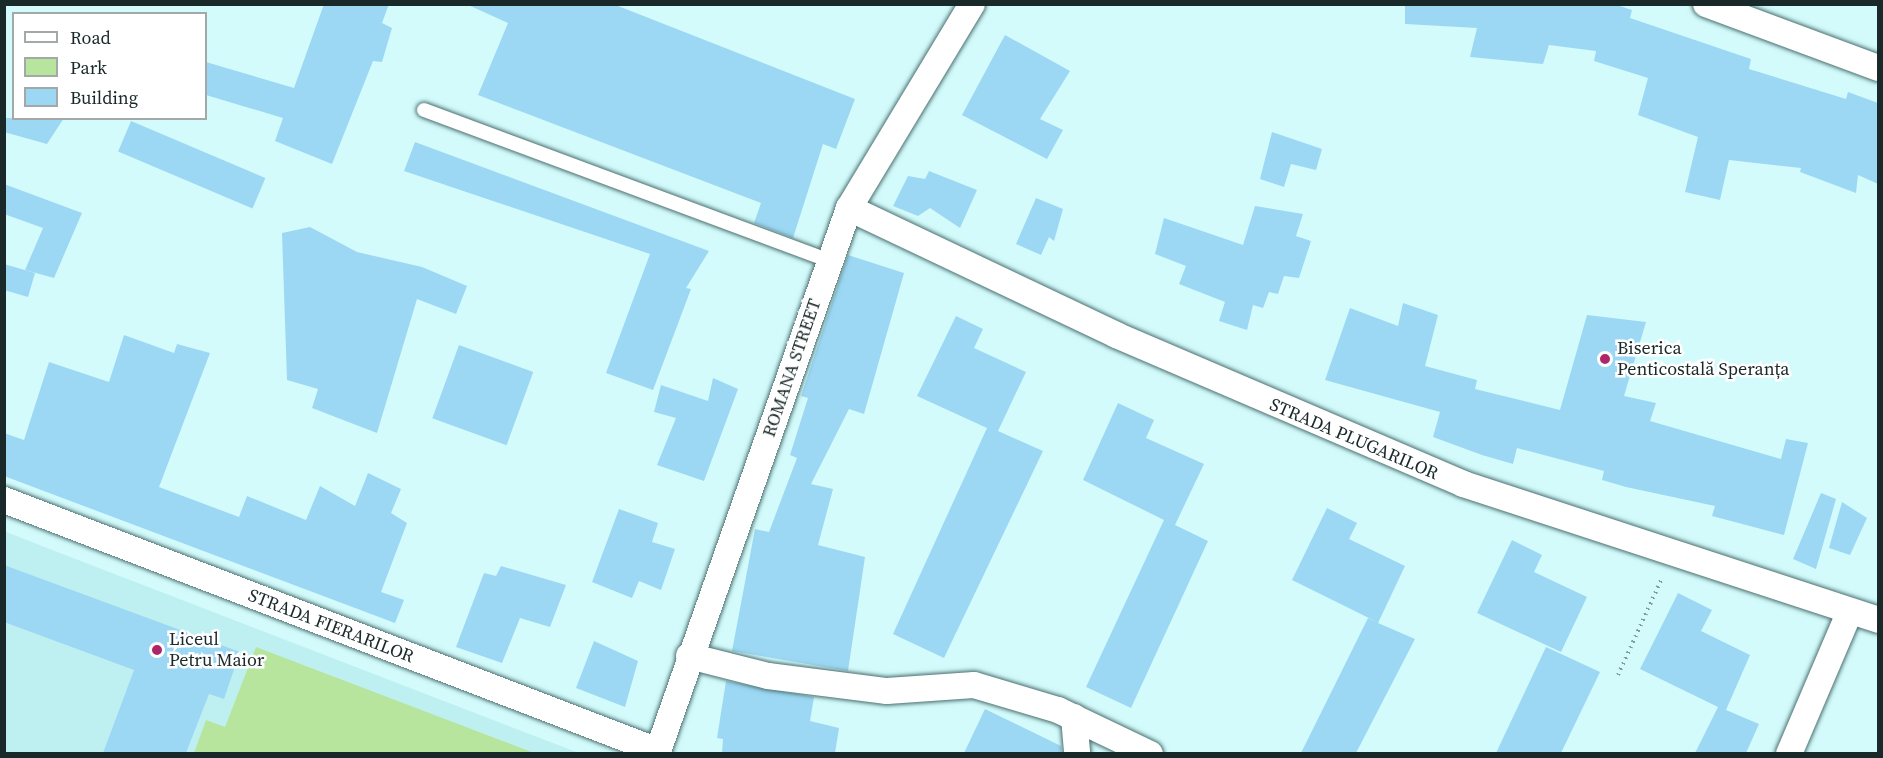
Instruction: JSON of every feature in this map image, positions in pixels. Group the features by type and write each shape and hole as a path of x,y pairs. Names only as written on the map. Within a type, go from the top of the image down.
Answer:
{"street":[{"name":"ROMANA STREET","path":"658,752 689,656 849,208 972,4"},
{"path":"1706,4 1878,68"},
{"name":"STRADA PLUGARILOR","path":"849,208 1301,418 1463,484 1878,620"},
{"name":"STRADA FIERARILOR","path":"4,500 658,752"},
{"path":"1789,753 1850,611"},
{"path":"689,656 768,676 887,692 974,685 1074,717 1150,753"},
{"path":"1074,717 1077,753"}],"lane":[{"path":"424,110 829,261"}],"path":[{"path":"1618,675 1673,553"}],"shaded area":[{"name":"Liceul Petru Maior","path":"4,531 42,546 579,753 5,753"}],"green space":[{"path":"256,647 534,753 194,753 206,720 225,727"}],"building":[{"path":"324,4 389,4 382,23 392,28 382,62 373,61 332,164 275,141 283,118 207,95 207,62 294,88"},
{"path":"466,4 613,4 855,99 836,149 823,144 793,238 754,223 761,203 478,95 508,23"},
{"path":"1405,4 1614,4 1632,10 1630,18 1751,59 1749,69 1846,99 1848,92 1878,103 1878,184 1858,175 1856,193 1800,172 1801,168 1729,160 1720,200 1685,192 1698,137 1638,115 1648,78 1594,61 1596,51 1549,45 1543,64 1470,57 1477,28 1405,24"},
{"path":"1005,35 1070,71 1040,119 1063,130 1047,159 962,115"},
{"path":"4,118 63,120 47,144 4,132"},
{"path":"131,121 265,178 252,208 118,151"},
{"path":"1272,132 1322,149 1316,170 1291,164 1284,187 1260,179"},
{"path":"415,142 709,251 686,288 691,289 653,390 606,373 650,254 404,171"},
{"path":"929,171 977,190 960,228 930,208 918,216 893,206 908,176 925,179"},
{"path":"4,184 82,213 54,278 25,270 43,228 4,214"},
{"path":"1036,198 1063,209 1054,241 1049,237 1041,255 1016,244"},
{"path":"1255,206 1303,214 1296,236 1311,241 1299,278 1284,276 1278,294 1269,292 1263,308 1253,305 1247,330 1219,321 1225,302 1179,284 1186,266 1155,254 1164,218 1243,245"},
{"path":"310,227 357,252 422,267 467,286 456,314 417,299 377,433 312,408 318,389 287,380 282,233"},
{"path":"848,255 904,273 864,414 849,409 811,484 833,489 818,545 865,557 848,671 732,651 755,529 769,532 797,458 790,455 808,398 801,396"},
{"path":"4,264 35,273 28,297 4,290"},
{"path":"1403,303 1438,315 1425,366 1477,380 1475,389 1560,410 1587,315 1646,322 1624,396 1656,403 1650,421 1781,459 1786,439 1808,443 1784,535 1712,516 1715,506 1602,480 1604,471 1517,448 1513,464 1482,455 1433,437 1440,412 1325,380 1350,308 1398,326"},
{"path":"956,316 983,329 974,348 1026,372 998,431 1043,451 944,658 893,634 987,428 917,396"},
{"path":"124,335 174,353 177,344 210,353 159,487 239,517 247,496 306,520 320,486 355,506 368,473 401,489 391,513 407,523 381,592 404,600 395,623 4,476 4,433 24,440 49,362 109,382"},
{"path":"459,345 533,372 507,445 432,418"},
{"path":"713,378 738,389 704,481 657,465 676,418 654,412 661,385 708,401"},
{"path":"1118,403 1154,420 1146,438 1204,464 1175,525 1208,541 1131,708 1086,687 1164,520 1083,480"},
{"path":"1821,493 1836,499 1816,569 1793,559"},
{"path":"1842,502 1867,518 1850,555 1829,548"},
{"path":"1327,508 1357,523 1349,539 1405,566 1378,623 1415,639 1356,753 1301,753 1368,618 1377,622 1292,580"},
{"path":"619,509 658,523 652,542 675,549 661,590 639,581 632,598 592,582"},
{"path":"1512,540 1542,555 1534,572 1587,597 1561,652 1477,613"},
{"path":"4,565 240,652 224,699 209,694 186,753 103,753 134,670 4,622"},
{"path":"501,566 566,585 550,627 520,618 502,663 456,647 484,573 496,576"},
{"path":"1678,593 1712,610 1701,631 1750,655 1726,710 1759,724 1746,753 1695,753 1718,707 1640,669"},
{"path":"594,641 638,661 625,707 576,688"},
{"path":"1546,647 1600,672 1561,753 1496,753"},
{"path":"726,681 814,697 810,721 839,728 835,753 722,753 723,739 717,738"},
{"path":"985,709 1061,746 1062,753 964,753"}],"place":[{"name":"Biserica Penticostală Speranța","path":"1605,359"},
{"name":"Liceul Petru Maior","path":"157,650"}]}
